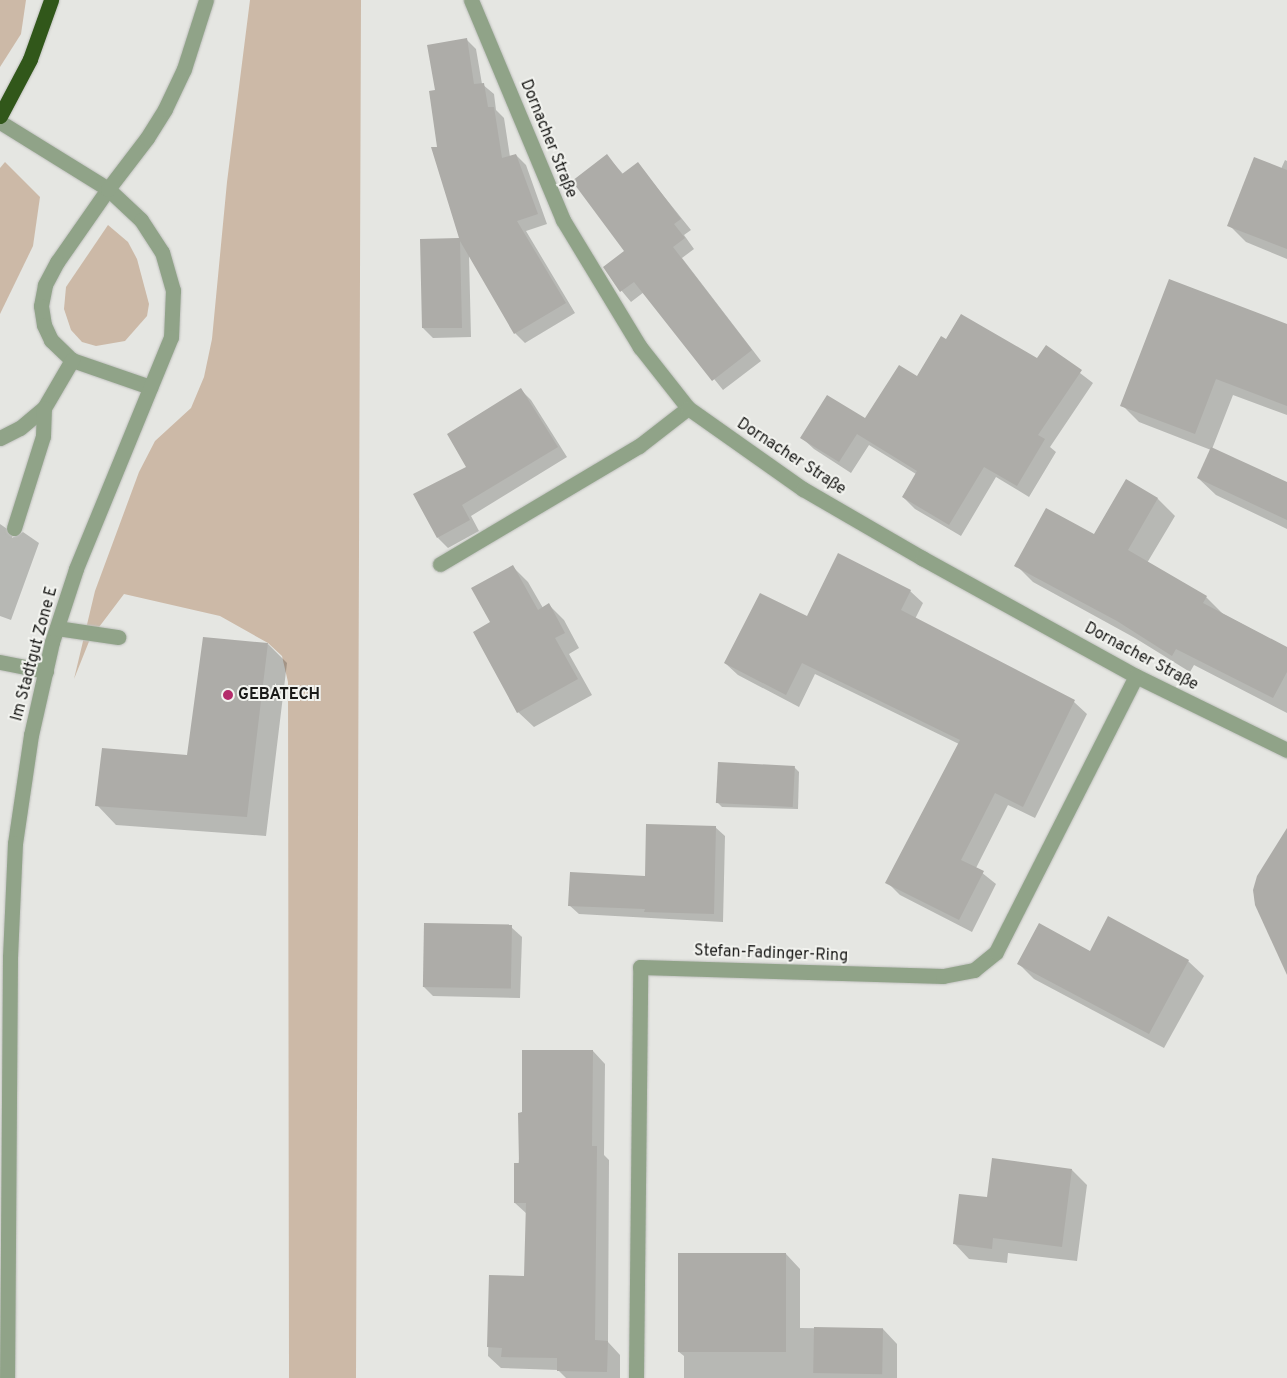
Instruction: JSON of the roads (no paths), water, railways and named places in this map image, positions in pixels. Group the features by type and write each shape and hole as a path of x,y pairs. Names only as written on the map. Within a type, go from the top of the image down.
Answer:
{"highway":[{"path":"0,116 30,59 51,0"}],"street":[{"path":"150,387 72,360 51,340 44,325 41,306 45,285 57,262 108,189 147,138 165,109 184,69 206,0"},
{"name":"Dornacher Straße","path":"471,0 562,220 640,347 688,408 803,489 922,558 1136,676 1287,750"},
{"name":"Im Stadtgut Zone E","path":"0,122 108,189 140,220 162,252 173,290 171,337 76,569 57,628 31,735 16,843 10,957 7,1378"},
{"path":"0,438 20,428 44,408 72,360"},
{"path":"14,528 43,436 44,408"},
{"path":"440,564 639,446 688,408"},
{"path":"57,628 118,637"},
{"path":"0,662 46,671"},
{"name":"Stefan-Fadinger-Ring","path":"636,1378 640,967 943,976 974,970 996,952 1136,676"}],"place":[{"name":"GEBATECH","path":"228,695"}]}
